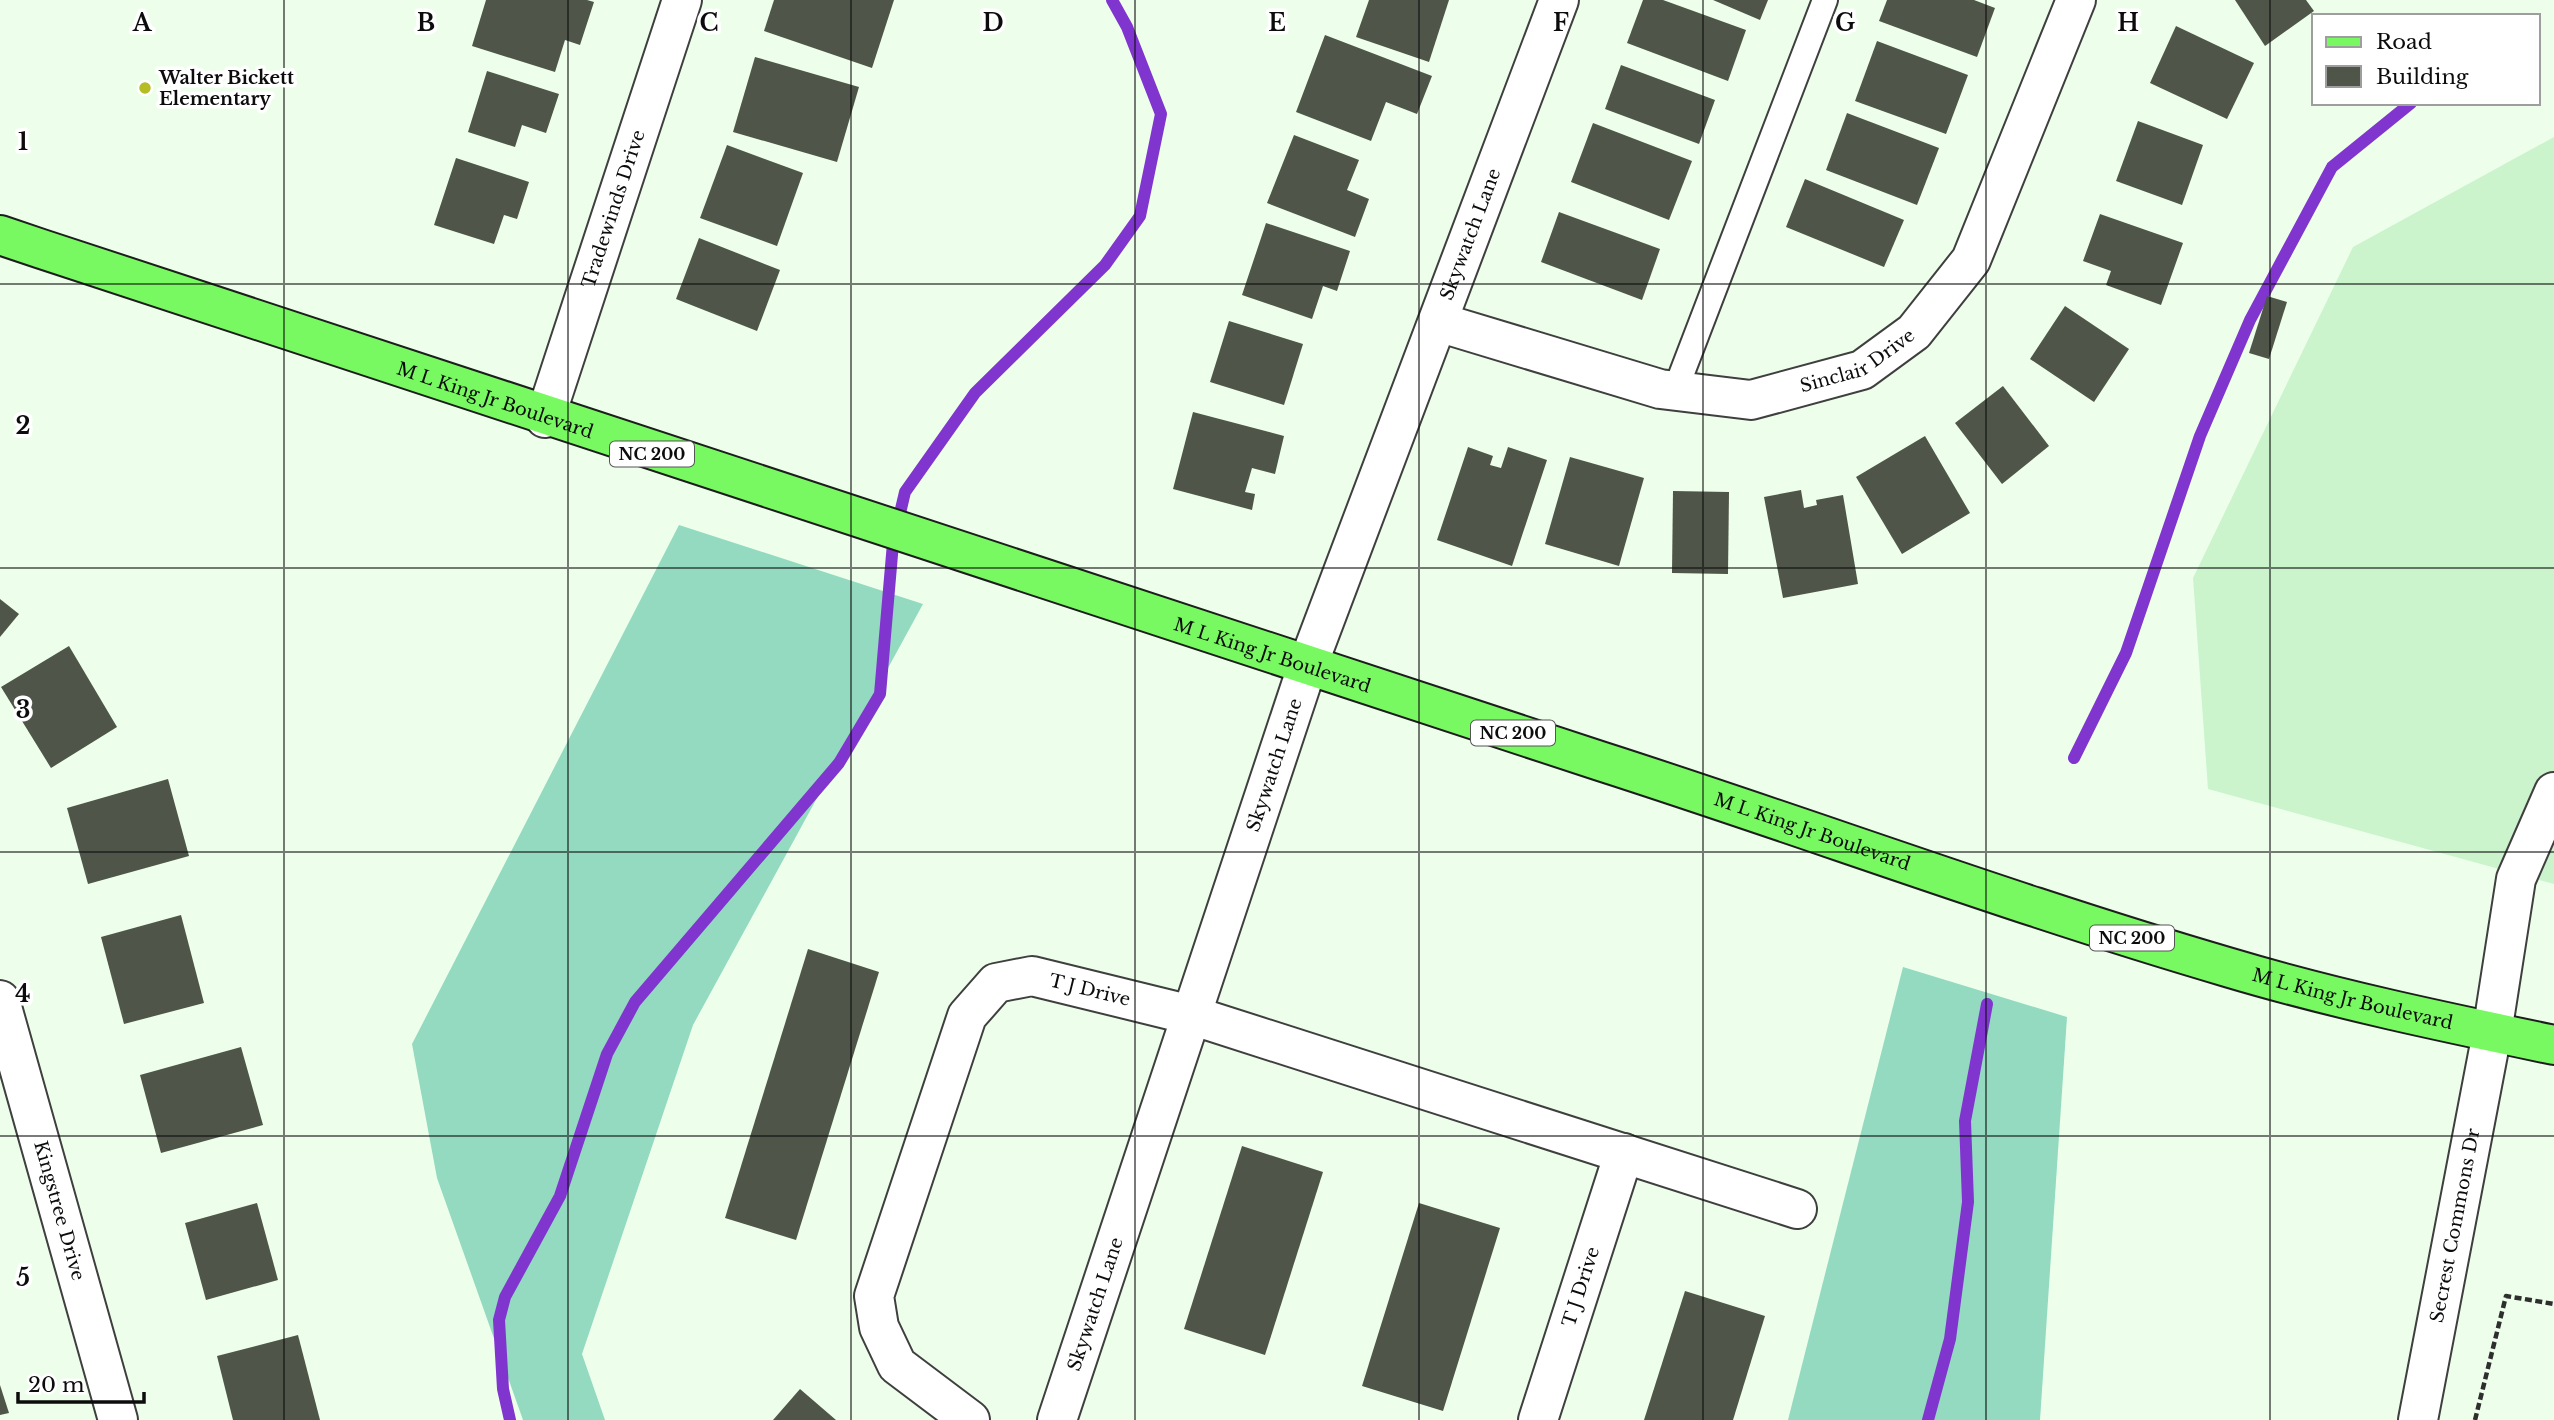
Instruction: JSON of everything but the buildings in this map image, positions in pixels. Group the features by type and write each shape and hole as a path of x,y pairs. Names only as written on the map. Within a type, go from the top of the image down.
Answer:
{"main road":[{"name":"M L King Jr Boulevard","path":"0,235 545,418 1719,799 1949,880 2230,968 2393,1012 2554,1045"}],"street":[{"name":"Tradewinds Drive","path":"545,418 682,0"},
{"name":"Skywatch Lane","path":"1057,1420 1307,667 1559,0"},
{"name":"Sinclair Drive","path":"1438,322 1675,391 1751,400 1862,370 1914,332 1971,260 2076,0"},
{"name":"Secrest Commons Dr","path":"2418,1420 2493,1032 2516,879 2554,792"},
{"name":"T J Drive","path":"970,1420 897,1365 879,1327 874,1296 967,1016 996,983 1032,976 1191,1015 1797,1209"},
{"name":"Kingstree Drive","path":"0,1000 118,1420"},
{"name":"T J Drive","path":"1538,1420 1625,1153"}],"lane":[{"path":"1675,391 1825,0"}],"path":[{"path":"2475,1420 2506,1296 2554,1304"}],"green space":[{"path":"2554,137 2554,884 2208,789 2193,578 2353,247"},
{"path":"679,525 923,604 693,1025 582,1354 605,1420 523,1420 437,1178 412,1044"},
{"path":"1903,967 2067,1017 2040,1420 1788,1420"}],"waterway":[{"path":"510,1420 503,1389 499,1320 505,1297 560,1196 607,1054 635,1002 839,763 880,694 893,543 905,492 975,393 1105,265 1140,216 1161,114 1127,27 1112,0"},
{"path":"2074,758 2126,653 2200,436 2250,320 2332,167 2409,105"},
{"path":"1928,1420 1950,1339 1968,1202 1965,1121 1987,1004"}],"place":[{"name":"Walter Bickett Elementary","path":"145,88"}]}
